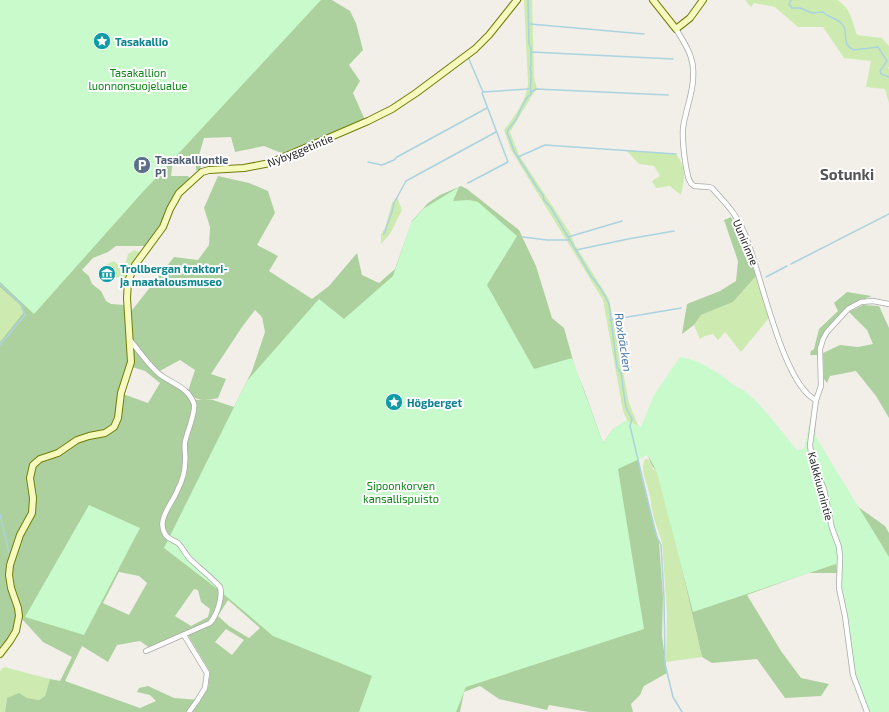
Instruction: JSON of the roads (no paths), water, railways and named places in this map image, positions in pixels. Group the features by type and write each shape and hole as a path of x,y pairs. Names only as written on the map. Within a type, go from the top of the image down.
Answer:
{"street":[{"name":"Nybyggetintie","path":"0,654 16,630 19,616 18,608 11,588 10,565 20,535 32,513 33,498 30,478 33,465 40,459 58,453 78,440 105,433 114,428 118,418 120,393 131,362 127,298 128,281 135,265 163,227 174,199 198,175 209,170 244,168 270,163 368,121 392,109 416,93 481,44 518,0"},
{"path":"653,0 676,29 690,18 703,0"},
{"name":"Uunirinne","path":"676,29 689,52 693,66 692,93 683,127 682,139 688,179 694,186 712,188 731,209 739,222 755,261 768,307 783,350 804,391 811,398 816,400"},
{"name":"Kalkkiuunintie","path":"867,712 853,675 845,616 839,588 840,557 838,547 832,528 824,489 811,453 810,445 816,400 821,386 822,377 820,349 823,339 827,332 848,309 861,302 873,301 889,304"},
{"path":"130,340 158,372 187,391 194,403 194,413 184,446 186,462 183,476 178,490 164,516 163,527 164,532 168,537 178,543 196,565 220,587 221,592 215,615 210,623 146,651"},
{"path":"184,634 207,673 205,688 189,712"}],"waterway":[{"path":"518,3 521,0"},
{"name":"Roxbäcken","path":"528,0 529,44 531,48 531,94 526,99 515,121 507,132 514,151 543,195 544,200 551,208 609,304 617,367 621,373 626,408 632,419 630,426 656,535 661,545 664,597 665,664 673,697 682,712"},
{"path":"791,0 789,4 792,8 800,8 812,13 823,12 840,22 844,27 846,42 850,48 854,50 878,47 887,61 880,71 881,74 889,77"},
{"path":"530,24 644,34"},
{"path":"531,52 673,59"},
{"path":"468,57 483,92"},
{"path":"468,183 508,162 482,93 529,89"},
{"path":"531,92 536,89 668,95"},
{"path":"368,162 382,165 394,160 487,108"},
{"path":"384,234 394,203 406,181 496,132"},
{"path":"518,157 545,145 676,154"},
{"path":"791,264 889,214"},
{"path":"568,237 622,221"},
{"path":"576,250 674,231"},
{"path":"523,237 547,240 569,240"},
{"path":"766,277 787,266"},
{"path":"0,284 21,304 25,315 0,345"},
{"path":"610,320 681,308"},
{"path":"0,514 9,553"}],"place":[{"name":"Tasakallio","path":"102,41"},
{"name":"Tasakalliontie P1","path":"142,165"},
{"name":"Trollbergan traktori- ja maatalousmuseo","path":"107,274"},
{"name":"Högberget","path":"394,402"}],"district":[{"name":"Sotunki","path":"847,174"}],"park label":[{"name":"Tasakallion luonnonsuojelualue","path":"138,78"},
{"name":"Sipoonkorven kansallispuisto","path":"401,491"}]}
